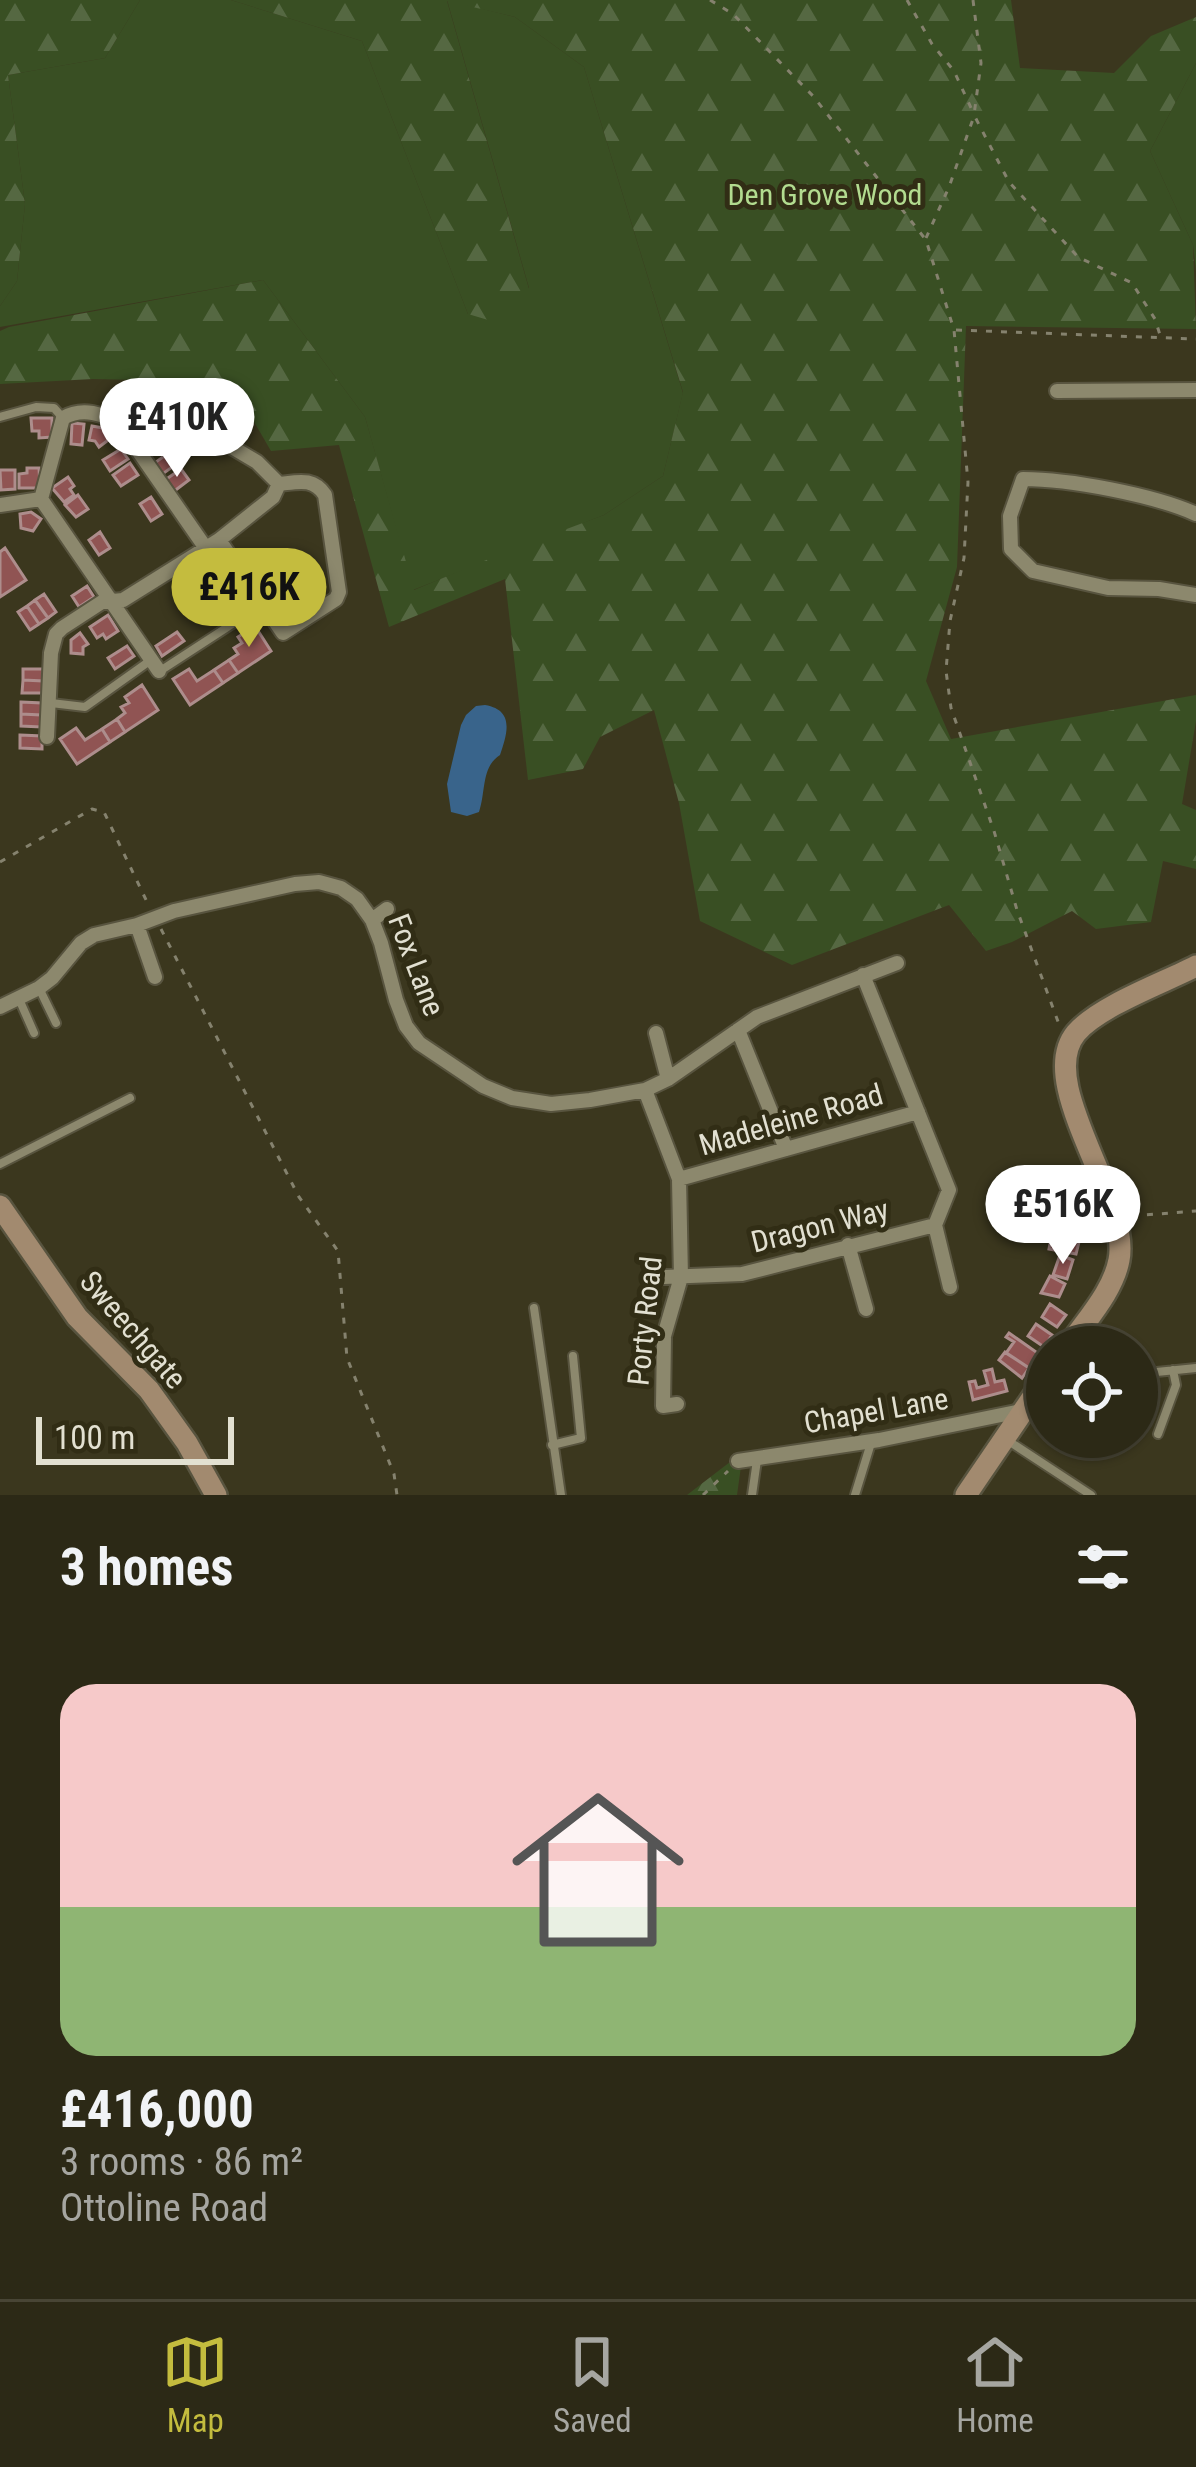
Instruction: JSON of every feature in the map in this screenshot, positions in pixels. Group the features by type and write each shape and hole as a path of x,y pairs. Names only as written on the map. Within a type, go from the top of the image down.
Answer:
{"street":[{"path":"1058,391 1196,390"},
{"path":"121,426 150,406 205,407 230,446 257,462 279,484"},
{"path":"155,666 41,499 63,418 73,412 90,413 108,416 121,426 283,633 339,592 325,495 318,485 306,481 279,484"},
{"path":"1196,514 1133,495 1052,479 1023,479 1010,516 1011,550 1033,571 1108,588 1196,595"},
{"path":"47,737 56,634 102,602 123,600 212,543 273,497 279,484"},
{"path":"0,505 41,499"},
{"name":"Fox Lane","path":"6,1004 52,978 81,943 94,935 319,882 357,899 372,920 375,949 399,1030 483,1086 512,1098 551,1104 645,1090 757,1017 897,963"},
{"path":"372,920 387,909"},
{"path":"137,925 155,977"},
{"path":"1082,1326 1113,1280 1120,1257 1118,1227 1067,1088 1064,1058 1072,1037 1092,1018 1196,966"},
{"name":"Dragon Way","path":"664,1277 742,1274 935,1225 949,1190 863,975"},
{"path":"738,1030 786,1149"},
{"path":"656,1033 668,1079"},
{"name":"Porty Road","path":"645,1090 679,1179 681,1277 664,1336 663,1406 677,1404"},
{"name":"Madeleine Road","path":"679,1179 918,1112"},
{"name":"Sweechgate","path":"0,1206 77,1317 149,1390 216,1495"},
{"path":"935,1225 950,1287"},
{"path":"848,1245 866,1309"},
{"path":"966,1495 1026,1408"},
{"name":"Chapel Lane","path":"738,1461 1022,1414"}],"lane":[{"path":"0,417 36,407 54,408 63,418"},
{"path":"49,703 85,707 263,604"},
{"path":"39,988 56,1023"},
{"path":"6,1004 34,1034"},
{"path":"0,1164 130,1098"},
{"path":"534,1308 561,1495"},
{"path":"552,1445 581,1438 573,1356"},
{"path":"1158,1372 1196,1368"},
{"path":"1159,1434 1176,1385 1173,1370"},
{"path":"1003,1438 1090,1495"},
{"path":"855,1495 871,1441"},
{"path":"752,1495 757,1458"}],"path":[{"path":"710,0 734,14 813,95 926,240 954,330 968,482 964,558 947,655 951,708 1017,910 1059,1019 1064,1058"},
{"path":"907,0 954,71 1009,182 1078,257 1132,283 1161,338"},
{"path":"926,240 974,115 981,63 973,0"},
{"path":"954,330 1196,339"},
{"path":"0,862 92,809 104,812 299,1197 338,1251 347,1358 394,1474 397,1495"},
{"path":"1118,1227 1134,1215 1196,1211"},
{"path":"703,1495 738,1461"}],"green space":[{"path":"0,0 140,0 105,58 8,75 25,204 17,281 0,306"},
{"path":"140,0 231,0 362,41 468,314 529,288 447,0 515,17 584,67 683,393 663,476 604,515 413,590 365,417 263,280 0,327 0,306 17,281 25,204 8,75 105,58"},
{"name":"Den Grove Wood","path":"231,0 1011,0 1020,68 1114,73 1151,36 1196,17 1196,63 1150,151 1193,245 1196,329 966,326 957,567 926,681 951,739 1196,695 1182,804 1196,810 1196,869 1163,861 1151,922 1096,929 1072,911 986,951 949,905 792,965 700,921 679,803 654,710 600,737 583,769 528,780 505,579 389,627 339,445 271,451 231,382 93,379 0,384 0,331 9,327 263,280 365,417 414,590 604,515 663,476 683,392 584,67 515,17 447,1 529,289 505,325 468,314 362,41"},
{"path":"1196,63 1196,271 1193,245 1150,151"},
{"path":"743,1452 737,1495 687,1495"}],"water":[{"path":"476,706 501,712 506,730 500,755 487,773 479,812 467,816 451,812 447,784 461,725"}],"building":[{"path":"31,418 52,418 52,437 39,438 39,431 32,431"},
{"path":"72,423 84,424 82,445 71,444"},
{"path":"141,423 153,437 143,445 131,431"},
{"path":"92,426 103,428 111,438 99,447 89,440"},
{"path":"121,449 128,459 110,471 103,460"},
{"path":"170,452 178,463 161,475 153,464"},
{"path":"130,463 138,475 121,486 113,475"},
{"path":"27,468 39,468 40,488 19,488 19,474 27,473"},
{"path":"181,469 189,480 173,492 165,480"},
{"path":"0,470 15,470 15,489 1,490"},
{"path":"68,477 74,495 64,502 52,488"},
{"path":"78,495 88,509 76,517 65,505"},
{"path":"151,497 162,514 151,521 140,504"},
{"path":"31,512 41,519 33,531 21,528 20,514"},
{"path":"100,532 110,548 99,555 89,540"},
{"path":"5,548 26,580 0,597 0,552"},
{"path":"218,557 229,574 219,581 207,564"},
{"path":"87,586 94,597 79,607 72,596"},
{"path":"240,590 247,600 226,615 218,604"},
{"path":"44,594 56,612 48,618 35,600"},
{"path":"35,600 48,618 39,624 27,606"},
{"path":"27,606 39,624 30,630 18,612"},
{"path":"108,615 118,631 106,639 103,634 97,638 90,627"},
{"path":"255,626 271,651 238,673 229,660 238,654 234,648 242,643 238,637"},
{"path":"177,632 184,641 162,656 156,646"},
{"path":"80,633 88,644 83,654 71,653 71,640"},
{"path":"127,646 134,656 115,669 108,658"},
{"path":"229,660 238,673 223,683 214,670"},
{"path":"23,669 44,669 43,681 23,680"},
{"path":"189,669 197,681 214,670 223,683 190,705 173,679"},
{"path":"23,680 43,681 43,693 22,693"},
{"path":"142,685 158,710 125,732 117,719 125,713 121,707 129,703 125,697"},
{"path":"21,702 42,703 41,715 21,714"},
{"path":"21,714 41,715 41,727 21,726"},
{"path":"117,719 125,732 110,742 102,729"},
{"path":"76,728 85,740 102,729 110,742 77,764 60,739"},
{"path":"20,735 42,736 42,749 20,748"},
{"path":"1072,1167 1074,1182 1057,1184 1055,1169"},
{"path":"1075,1185 1075,1199 1056,1200 1055,1186"},
{"path":"1073,1210 1077,1230 1061,1230 1060,1211"},
{"path":"1061,1235 1080,1238 1076,1254 1049,1249 1051,1238 1061,1240"},
{"path":"1060,1255 1073,1260 1067,1279 1053,1275"},
{"path":"1050,1276 1065,1284 1059,1297 1041,1293"},
{"path":"1050,1304 1066,1315 1058,1326 1042,1317"},
{"path":"1009,1333 1026,1345 1026,1366 1006,1353 1014,1342 1006,1337"},
{"path":"1005,1352 1026,1366 1026,1372 1022,1378 999,1360"},
{"path":"992,1369 995,1382 1004,1380 1007,1391 973,1400 969,1382 975,1381 977,1388 988,1385 984,1371"}]}
